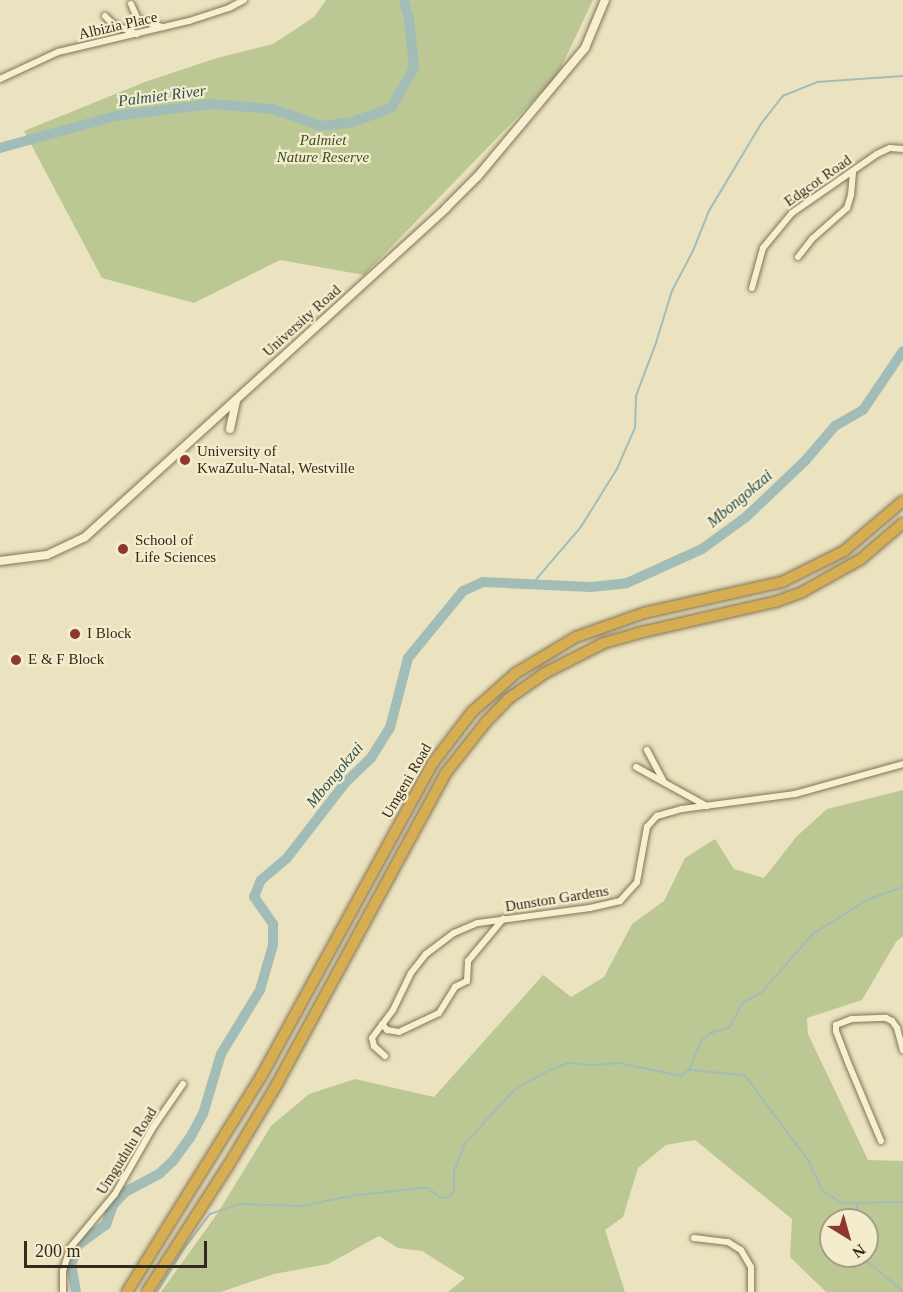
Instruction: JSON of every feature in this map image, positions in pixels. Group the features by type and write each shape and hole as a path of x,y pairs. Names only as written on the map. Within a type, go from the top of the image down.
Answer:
{"highway":[{"name":"Umgeni Road","path":"127,1292 262,1075 433,763 472,712 516,673 576,637 644,613 782,582 844,551 888,517 903,501"},
{"name":"Umgeni Road","path":"147,1292 228,1166 277,1084 445,774 486,722 508,699 545,673 604,643 775,602 801,592 861,559 903,523"}],"street":[{"name":"Albizia Place","path":"0,80 58,52 218,13 244,0"},
{"name":"University Road","path":"0,561 47,555 85,537 461,194 585,48 604,0"},
{"path":"131,4 138,20 163,27"},
{"path":"105,16 113,24 137,34"},
{"name":"Edgcot Road","path":"752,288 763,248 782,222 801,205 885,150 903,149"},
{"path":"798,257 812,239 841,217 847,208 851,195 853,171"},
{"path":"230,429 236,401"},
{"path":"647,750 664,782"},
{"name":"Dunston Gardens","path":"385,1056 374,1046 372,1038 393,1010 415,967 434,947 471,925 590,908 620,901 637,882 645,833 651,820 671,811 795,794 903,765"},
{"path":"636,767 707,807"},
{"path":"382,1024 390,1031 399,1032 439,1013 455,987 467,981 468,961 503,919"},
{"path":"881,1141 845,1057 836,1025 852,1019 886,1018 892,1021 897,1028 903,1050"},
{"name":"Umgudulu Road","path":"63,1292 63,1271 70,1248 116,1194 154,1126 183,1084"},
{"path":"694,1238 729,1242 741,1250 751,1267 751,1292"}],"green space":[{"name":"Palmiet Nature Reserve","path":"326,0 593,0 557,76 364,275 280,260 194,303 102,278 24,131 145,82 217,58 273,44 314,17"},
{"path":"903,790 903,936 896,942 862,1000 807,1018 808,1034 868,1160 903,1161 903,1292 826,1292 790,1257 792,1219 695,1140 666,1145 638,1168 623,1217 605,1230 625,1292 448,1292 465,1278 422,1251 398,1248 379,1236 328,1264 274,1274 221,1292 161,1292 217,1214 271,1126 309,1094 355,1079 434,1097 543,975 571,997 604,977 632,924 664,901 685,858 715,839 734,869 764,878 797,836 827,809"}],"waterway":[{"name":"Palmiet River","path":"0,148 115,116 211,104 273,109 321,126 352,122 391,108 414,68 409,19 404,0"},
{"path":"534,582 581,527 617,469 635,428 636,396 672,291 693,251 709,211 761,124 783,96 817,82 903,76"},
{"name":"Mbongokzai","path":"76,1292 71,1265 78,1245 106,1225 113,1205 125,1192 160,1173 173,1161 190,1138 203,1114 221,1054 260,990 273,945 273,924 254,897 261,880 287,858 345,783 371,758 390,728 408,658 463,591 483,582 591,587 627,583 702,549 746,517 805,461 835,426 863,410 903,351"},
{"path":"157,1292 183,1250 210,1214 241,1204 302,1206 351,1196 420,1188 429,1188 440,1198 449,1197 454,1191 454,1172 465,1144 514,1090 550,1070 568,1063 593,1065 620,1063 681,1076 689,1070 701,1041 711,1033 729,1028 743,1003 762,992 813,934 869,899 903,887"},
{"path":"689,1070 745,1075 809,1161 823,1191 842,1203 903,1202"},
{"path":"857,1203 857,1208"},
{"path":"875,1268 903,1291"}],"place":[{"name":"University of KwaZulu-Natal, Westville","path":"185,460"},
{"name":"School of Life Sciences","path":"123,549"},
{"name":"I Block","path":"75,634"},
{"name":"E & F Block","path":"16,660"}]}
